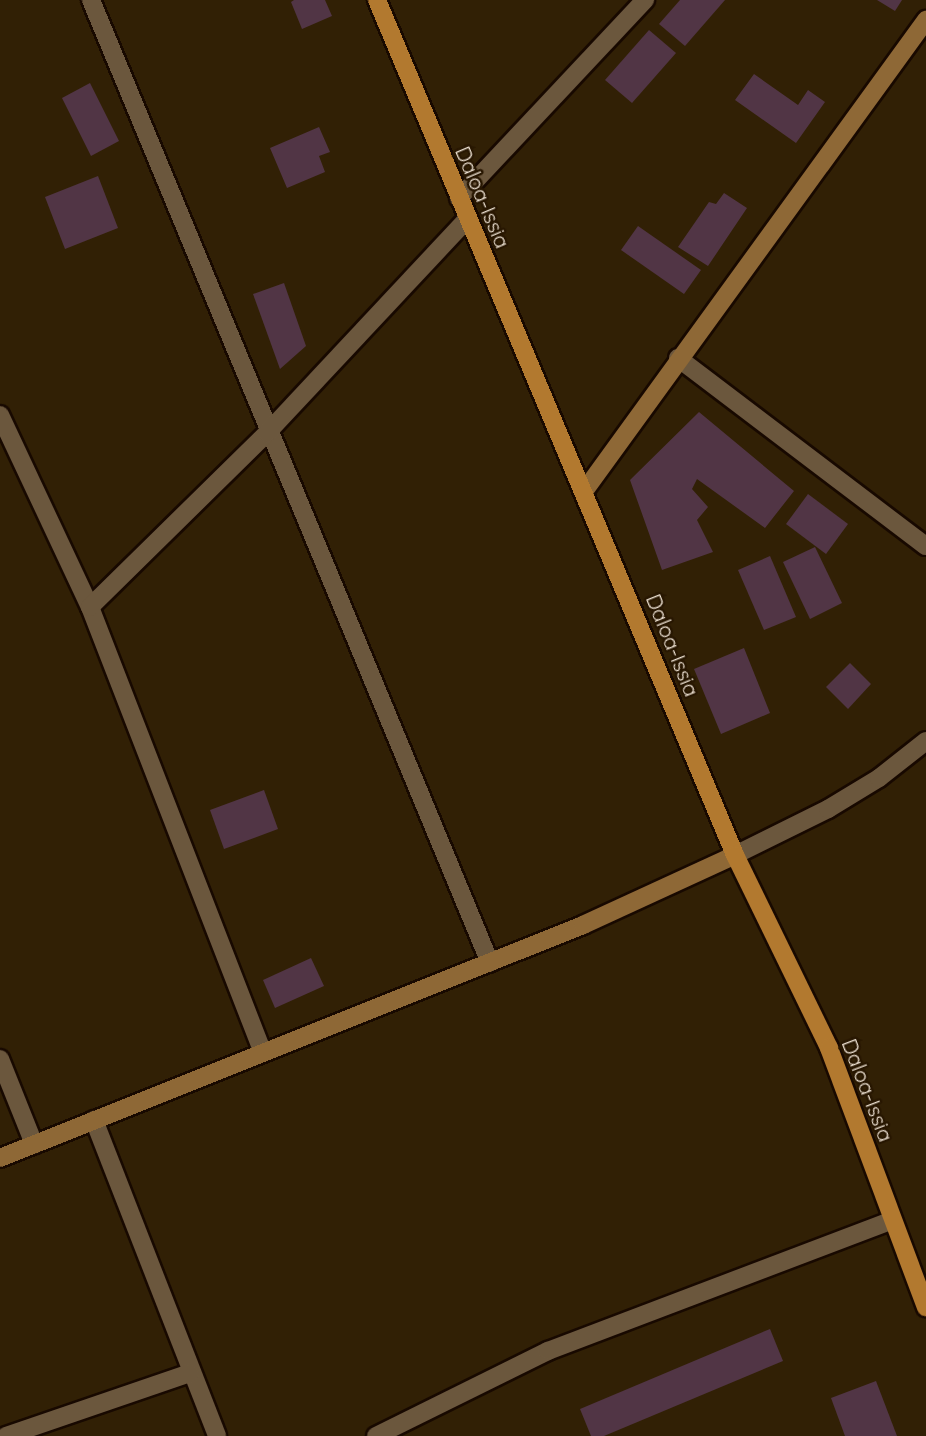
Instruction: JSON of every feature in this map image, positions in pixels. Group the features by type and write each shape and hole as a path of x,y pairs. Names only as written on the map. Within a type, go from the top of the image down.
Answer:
{"main road":[{"name":"Daloa-Issia","path":"377,0 459,198 585,490 735,855 829,1048 926,1306"}],"street":[{"path":"91,0 199,258 267,433 490,963"},
{"path":"459,198 645,0"},
{"path":"585,490 678,358 926,20"},
{"path":"90,607 267,433 468,218"},
{"path":"678,358 926,546"},
{"path":"0,415 90,607 262,1050"},
{"path":"0,1158 262,1050 583,925 828,809 879,778 926,741"},
{"path":"0,1059 34,1144"},
{"path":"94,1120 190,1373 217,1436"},
{"path":"376,1436 548,1351 892,1220"},
{"path":"6,1436 190,1373"}],"building":[{"path":"294,0 325,0 332,16 302,29 291,2"},
{"path":"680,0 725,0 685,46 659,24"},
{"path":"877,0 902,0 895,11"},
{"path":"649,30 676,53 632,103 605,80"},
{"path":"754,74 798,105 808,90 825,102 796,143 735,100"},
{"path":"90,83 119,141 91,156 62,98"},
{"path":"319,127 330,152 319,156 325,172 287,188 270,148"},
{"path":"98,176 118,228 65,249 45,197"},
{"path":"724,193 747,208 708,266 678,247 709,202 716,204"},
{"path":"638,226 701,270 684,294 621,250"},
{"path":"284,283 306,346 280,369 253,294"},
{"path":"699,412 794,491 765,528 697,479 692,489 708,507 697,520 713,552 662,570 630,480"},
{"path":"808,494 848,524 826,554 786,524"},
{"path":"815,547 842,603 810,619 783,562"},
{"path":"770,556 796,617 764,630 738,570"},
{"path":"744,648 770,713 721,734 694,669"},
{"path":"850,663 871,684 848,709 826,687"},
{"path":"264,790 278,829 224,849 210,810"},
{"path":"311,958 324,986 275,1008 263,980"},
{"path":"770,1329 783,1361 604,1436 591,1436 580,1409"},
{"path":"876,1381 897,1436 845,1436 831,1398"}]}
